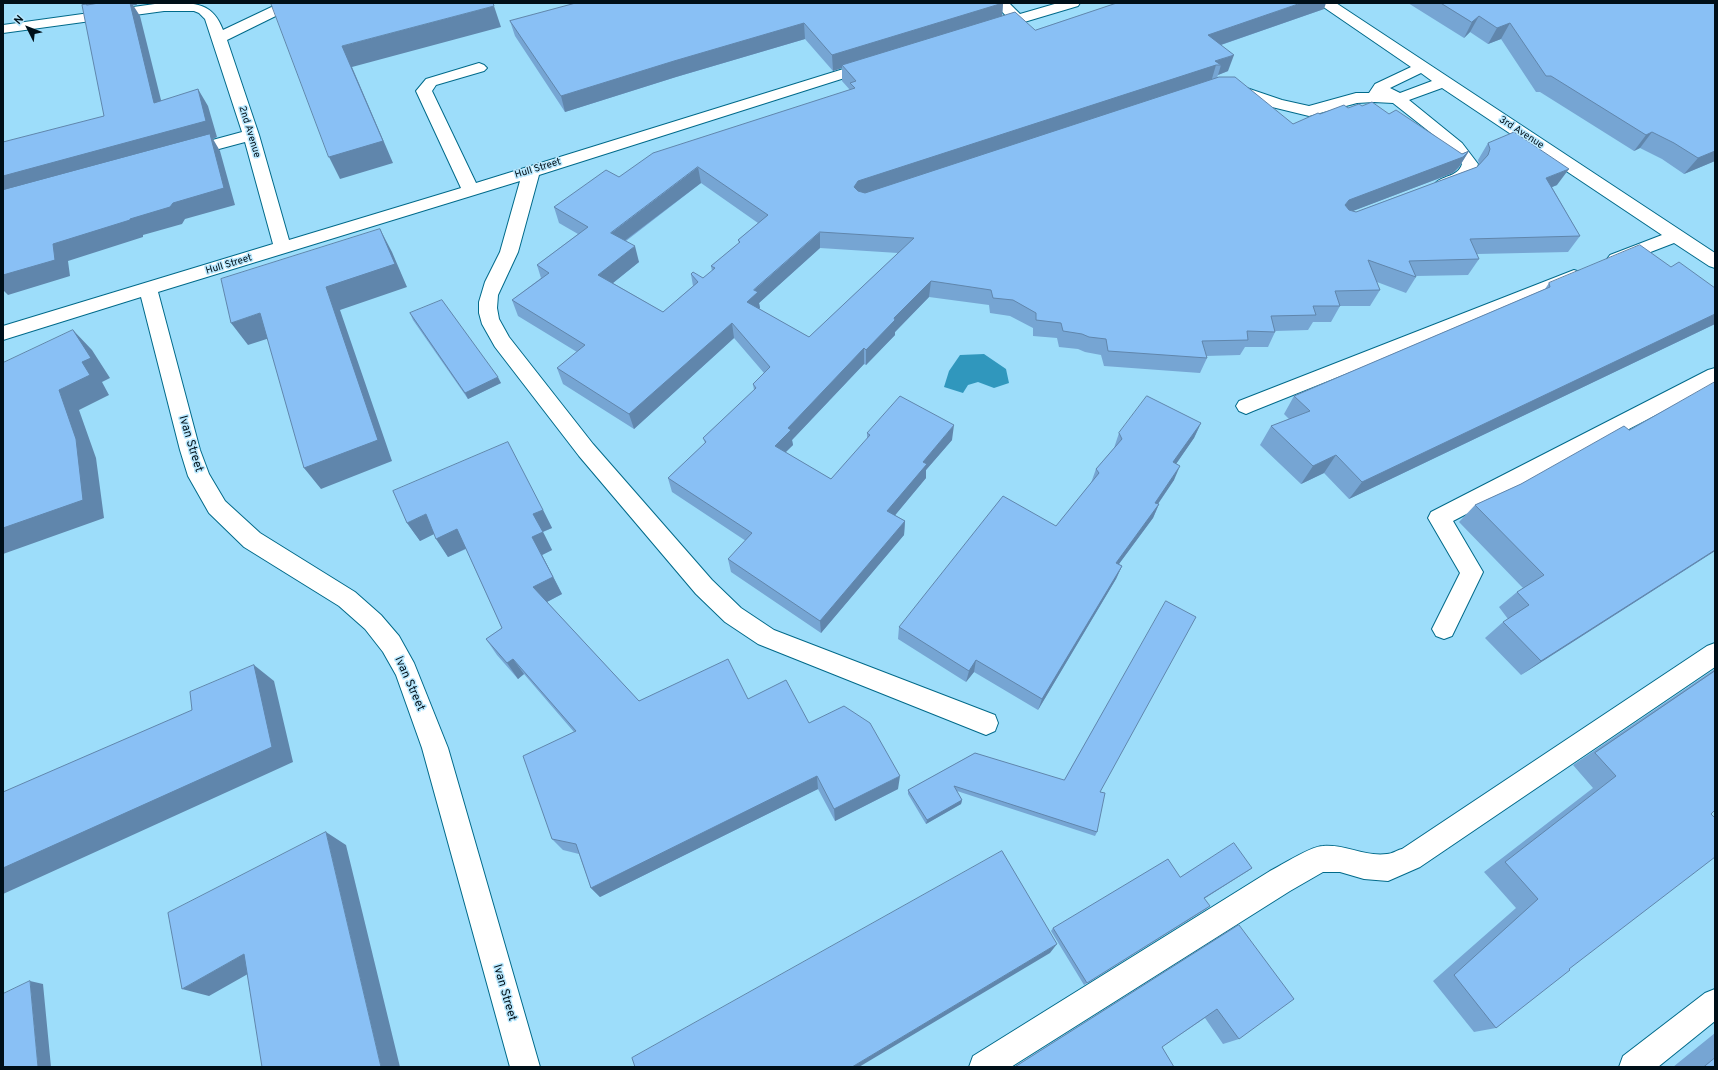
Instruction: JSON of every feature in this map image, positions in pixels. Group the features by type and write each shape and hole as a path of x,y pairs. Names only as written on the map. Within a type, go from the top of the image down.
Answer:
{"street":[{"path":"219,38 291,3"},
{"path":"1001,3 1018,20"},
{"path":"980,31 1073,3"},
{"name":"3rd Avenue","path":"1327,3 1715,262"},
{"name":"2nd Avenue","path":"3,29 164,7 195,7 204,10 212,18 219,38 251,135 283,248"},
{"name":"Hull Street","path":"3,333 531,172 889,59"},
{"path":"1216,87 1233,88 1278,104 1309,111 1377,92 1423,67"},
{"path":"471,190 424,91 431,82 479,68"},
{"path":"1398,99 1444,82"},
{"path":"1377,92 1398,99 1453,142 1463,152 1470,164 1466,173 1460,178 1425,191"},
{"path":"176,156 251,135"},
{"path":"531,172 519,222 508,253 490,292 488,314 492,326 502,342 586,450 704,587 733,615 766,637 986,723"},
{"path":"1246,406 1676,236"},
{"name":"Ivan Street","path":"148,289 190,450 199,476 217,507 252,540 347,599 373,622 391,644 406,671 435,748 525,1067"},
{"path":"1444,629 1472,572 1439,518 1715,375"},
{"path":"984,1067 1280,881 1321,859 1340,859 1364,866 1388,868 1411,858 1715,654"},
{"path":"1634,1067 1715,1003"}],"water":[{"path":"984,354 1006,369 1009,383 994,388 978,382 968,385 963,393 944,387 949,371 960,355"}],"building":[{"path":"87,3 99,3 87,5"},
{"path":"100,3 130,3 154,103 198,89 206,121 3,176 3,142 104,116 82,5"},
{"path":"271,3 493,3 494,6 342,46 383,141 329,157"},
{"path":"576,3 1003,3 832,55 804,23 561,96 510,21"},
{"path":"1117,3 1301,3 1208,35 1234,55 1215,61 1221,65 1216,65 858,181 854,187 858,191 865,193 1219,77 1235,77 1293,124 1318,113 1320,114 1344,105 1348,108 1359,104 1362,106 1372,102 1389,114 1396,110 1462,154 1469,151 1463,157 1349,200 1345,205 1349,210 1356,212 1477,167 1488,155 1490,149 1488,143 1514,132 1569,169 1546,178 1580,236 1470,239 1479,259 1409,261 1416,277 1368,260 1380,290 1335,291 1340,306 1313,306 1316,315 1271,316 1275,332 1247,331 1248,340 1202,341 1207,358 1108,351 1106,339 1063,331 1061,323 1036,320 1036,313 1013,300 993,298 991,290 931,281 894,318 895,320 866,350 864,348 788,428 791,430 775,446 831,479 870,435 867,433 900,396 954,425 923,462 927,464 887,511 905,521 820,621 728,559 752,533 668,478 706,442 703,438 756,388 753,384 770,367 732,323 629,414 557,368 585,345 512,300 549,273 537,265 588,227 554,207 606,170 619,177 653,153 855,88 850,83 856,81 842,65 1015,12 1035,30","holes":["698,167 768,215 738,240 740,242 711,266 715,268 703,278 693,272 691,274 698,282 663,312 598,275 635,246 611,233","820,232 914,238 809,337 747,302 758,292 754,290"]},
{"path":"1441,3 1715,3 1715,151 1698,158 1674,143 1652,132 1646,135 1551,76 1546,76 1510,23 1497,28 1479,16 1472,22"},
{"path":"210,134 224,188 173,203 170,207 53,244 55,260 3,275 3,190"},
{"path":"380,229 395,264 326,287 378,440 304,468 260,313 231,323 221,279"},
{"path":"1640,245 1671,267 1679,262 1715,288 1715,314 1362,482 1336,455 1313,466 1271,426 1310,411 1294,396 1550,287 1549,283"},
{"path":"442,300 498,377 465,393 410,313"},
{"path":"73,330 91,358 82,362 90,375 59,390 76,439 83,500 3,528 3,363"},
{"path":"1715,382 1715,550 1541,661 1503,622 1529,605 1517,592 1544,575 1475,505 1521,484 1624,426 1629,430"},
{"path":"1147,396 1201,423 1173,462 1180,466 1155,503 1159,504 1116,563 1122,566 1042,699 976,660 969,671 899,627 1003,496 1056,526 1099,473 1096,469 1122,439 1119,433"},
{"path":"508,442 543,510 533,514 543,532 532,537 553,577 533,587 639,701 728,659 748,699 786,680 809,723 844,706 870,723 900,776 834,809 817,776 591,888 576,844 552,839 523,756 576,731 513,659 507,663 486,639 502,628 457,529 436,539 426,514 407,523 393,491"},
{"path":"1166,601 1196,617 1100,792 1105,793 1097,832 954,786 962,800 927,820 908,790 975,753 1064,780"},
{"path":"254,665 272,747 3,868 3,792 192,710 190,692"},
{"path":"1715,671 1715,810 1711,814 1715,818 1715,857 1569,969 1570,970 1496,1028 1454,975 1538,899 1505,862 1616,776 1595,753"},
{"path":"326,832 381,1067 262,1067 244,954 182,989 168,913"},
{"path":"1234,843 1252,868 1204,898 1210,906 1087,983 1053,928 1168,859 1180,877"},
{"path":"1002,851 1057,944 852,1067 635,1067 632,1058"},
{"path":"1239,925 1294,999 1239,1039 1217,1009 1162,1047 1174,1067 1015,1067"},
{"path":"30,981 38,1067 3,1067 3,994"},
{"path":"1715,1058 1715,1067 1704,1067"}]}
